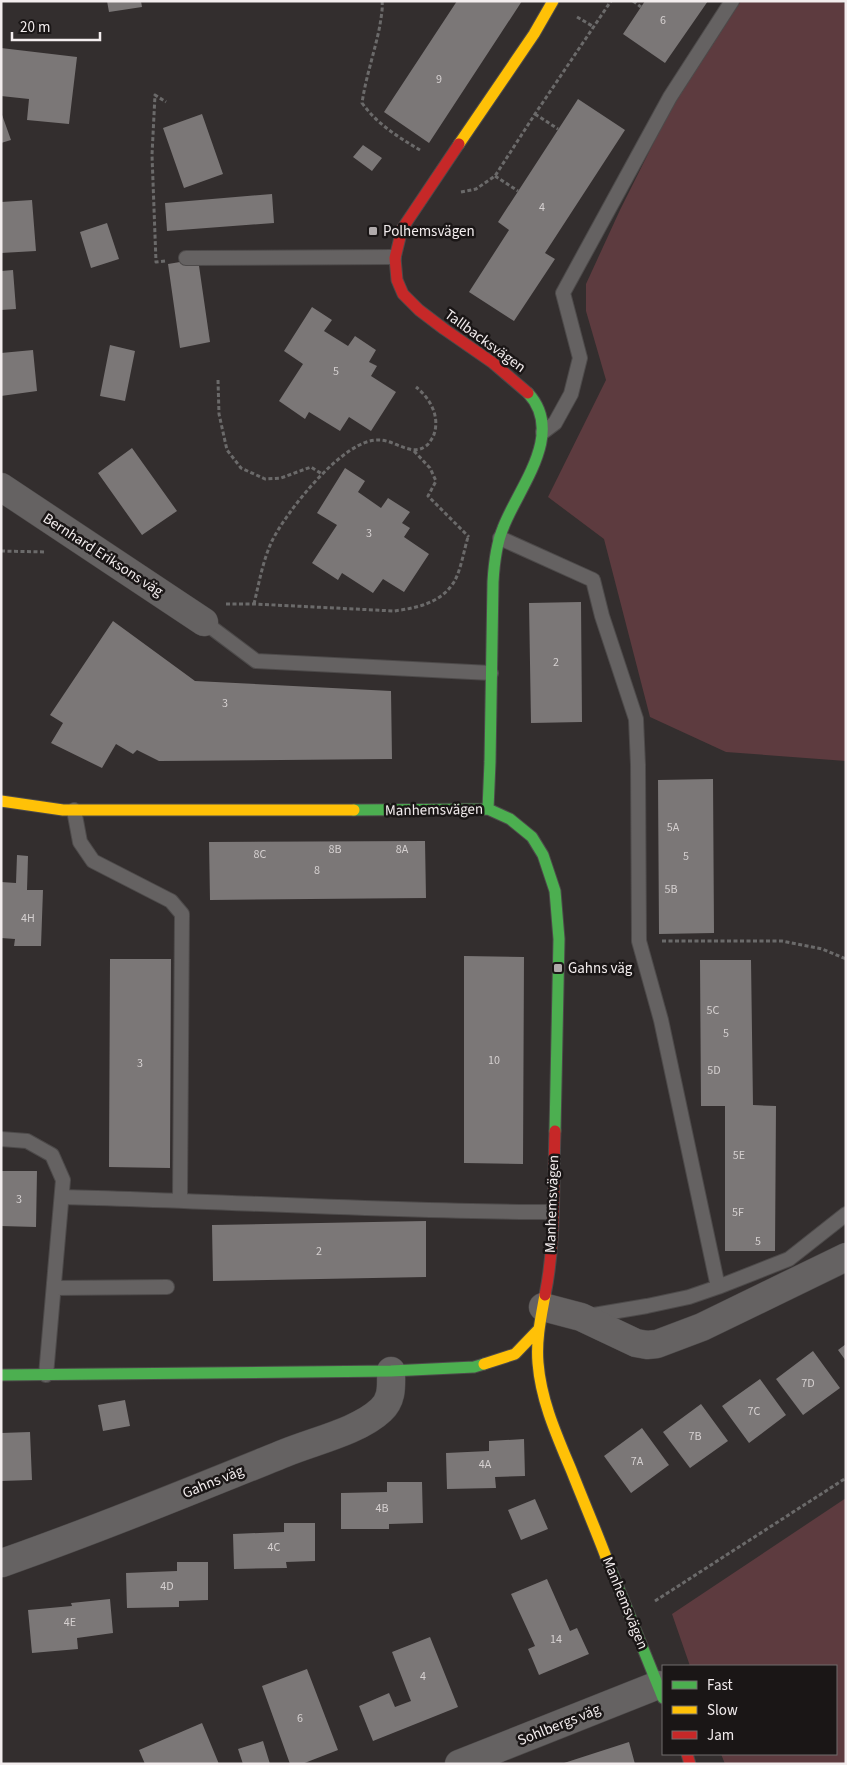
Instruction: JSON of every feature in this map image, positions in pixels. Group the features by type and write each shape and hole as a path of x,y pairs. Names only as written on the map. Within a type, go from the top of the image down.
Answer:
{"street":[{"name":"Tallbacksvägen","path":"488,809 491,770 491,673 495,561 502,530 532,471 543,432 540,412 527,391 487,358 434,323 404,297 398,281 394,257 402,229 534,34 553,1"},
{"name":"Bernhard Eriksons väg","path":"1,487 204,622"},
{"name":"Manhemsvägen","path":"1,801 74,810 293,811 488,809 510,819 532,837 543,855 555,891 559,939 549,1276 540,1318 538,1362 541,1387 558,1439 661,1692"},
{"path":"1,1376 391,1371 474,1367 515,1354 540,1318 581,1317 636,1343 657,1344 702,1327 846,1257"},
{"name":"Gahns väg","path":"2,1563 105,1526 360,1424 381,1409 389,1400 391,1371"},
{"name":"Sohlbergs väg","path":"459,1764 661,1692"}],"lane":[{"path":"543,432 555,423 571,394 580,358 564,293 670,97 732,1"},
{"path":"186,258 394,257"},
{"path":"500,538 593,580 602,616 636,719 639,941 661,1020 718,1287"},
{"path":"204,622 256,661 491,673"},
{"path":"74,810 80,842 94,860 171,901 182,914 180,1200"},
{"path":"1,1139 27,1141 52,1155 63,1180 46,1375"},
{"path":"62,1197 180,1200 444,1212 552,1212"},
{"path":"581,1317 689,1297 718,1287 789,1259 846,1214"},
{"path":"54,1288 167,1287"}],"path":[{"path":"382,1 383,7 378,36 362,103 372,116 396,135 444,167"},
{"path":"419,204 434,198 476,189 495,176 611,1"},
{"path":"633,1 641,7"},
{"path":"587,23 594,27"},
{"path":"166,102 155,95 152,155 156,262 186,258"},
{"path":"535,114 558,130"},
{"path":"495,176 518,191"},
{"path":"218,380 220,414 227,450 241,468 265,479 281,478 311,467 322,474"},
{"path":"414,451 427,446 432,439 437,425 432,408 424,393 416,387"},
{"path":"254,604 271,543 281,524 322,474 355,446 379,440 414,451 430,468 436,482 428,496 468,537 500,538"},
{"path":"224,604 394,610 416,608 434,601 452,585 468,537"},
{"path":"639,941 782,941 822,949 846,959"},
{"path":"630,1615 669,1593 846,1478"}],"shaded area":[{"path":"741,1 839,1 846,4 846,761 726,752 650,717 604,539 548,497 606,380 586,311 586,284 620,210 672,106"},
{"path":"846,1498 846,1764 725,1764 721,1755 837,1755 837,1665 690,1665 672,1614"}],"building":[{"path":"107,1 141,1 142,7 109,12"},
{"path":"457,1 522,1 429,143 384,112"},
{"path":"645,1 708,1 665,63 623,34"},
{"path":"1,48 77,57 69,124 27,120 29,99 1,96"},
{"path":"578,99 625,130 545,253 555,259 514,321 469,292 509,230 498,222"},
{"path":"1,112 11,140 1,143"},
{"path":"202,114 223,174 184,188 163,128"},
{"path":"363,145 382,158 372,171 353,157"},
{"path":"272,194 274,223 167,231 165,203"},
{"path":"32,200 36,251 1,253 1,202"},
{"path":"107,223 119,259 91,268 80,232"},
{"path":"198,259 210,342 180,348 168,264"},
{"path":"13,270 16,309 1,310 1,271"},
{"path":"312,307 332,320 324,331 348,346 355,336 376,350 369,362 377,366 371,376 396,392 371,431 349,417 340,431 309,412 305,419 279,401 303,364 284,351"},
{"path":"110,345 135,351 125,401 100,396"},
{"path":"33,350 37,391 1,396 1,353"},
{"path":"132,448 177,511 142,535 98,473"},
{"path":"345,468 365,481 358,492 381,508 388,498 410,512 402,523 410,528 404,537 429,554 404,592 383,579 373,593 342,573 338,580 312,563 337,525 317,513"},
{"path":"581,602 582,722 531,723 529,603"},
{"path":"113,621 195,681 391,691 392,759 159,761 137,750 133,754 116,744 102,768 51,743 63,723 50,715"},
{"path":"713,779 714,933 659,934 658,780"},
{"path":"425,841 426,898 210,900 209,842"},
{"path":"17,855 28,856 27,890 43,890 41,946 14,946 15,939 1,938 1,882 16,883"},
{"path":"464,956 524,957 523,1164 464,1163"},
{"path":"110,959 171,959 170,1168 109,1167"},
{"path":"700,960 751,960 753,1105 776,1106 775,1251 725,1251 725,1106 701,1106"},
{"path":"1,1171 37,1171 36,1227 1,1226"},
{"path":"426,1221 426,1277 213,1281 212,1225"},
{"path":"846,1344 846,1361 838,1350"},
{"path":"813,1351 840,1388 803,1415 776,1379"},
{"path":"760,1379 786,1415 749,1443 722,1406"},
{"path":"125,1400 130,1426 103,1431 98,1405"},
{"path":"701,1404 728,1441 690,1468 663,1432"},
{"path":"642,1428 669,1465 631,1493 604,1456"},
{"path":"30,1432 32,1480 1,1481 1,1433"},
{"path":"524,1439 525,1476 495,1477 496,1488 447,1489 446,1453 489,1451 489,1441"},
{"path":"387,1482 422,1482 423,1523 389,1524 389,1529 341,1529 341,1493 387,1492"},
{"path":"535,1499 548,1529 521,1540 508,1510"},
{"path":"284,1523 315,1523 315,1561 286,1562 287,1568 234,1569 233,1534 284,1532"},
{"path":"177,1562 208,1562 208,1600 179,1601 179,1607 127,1608 126,1573 177,1571"},
{"path":"547,1579 570,1631 577,1628 589,1654 539,1675 528,1649 535,1646 511,1594"},
{"path":"110,1599 113,1633 77,1638 78,1649 32,1653 28,1610 72,1606 71,1603"},
{"path":"430,1637 458,1707 373,1741 359,1706 389,1693 395,1707 411,1701 392,1652"},
{"path":"307,1669 338,1750 302,1764 290,1764 262,1686"},
{"path":"202,1723 219,1764 145,1764 139,1750"},
{"path":"263,1741 270,1764 243,1764 238,1749"},
{"path":"629,1742 635,1764 564,1764 564,1763"}],"traffic: fast":[{"path":"488,809 495,561 503,528 528,479 541,443 542,426 538,409 528,393"},
{"path":"354,810 488,809 510,819 532,837 543,855 555,891 559,939 555,1131"},
{"path":"1,1375 391,1371 474,1367 484,1364"},
{"path":"606,1557 662,1696"}],"traffic: slow":[{"path":"459,144 534,34 553,1"},
{"path":"1,801 63,810 354,810"},
{"path":"545,1295 538,1345 538,1363 542,1391 555,1432 606,1557"},
{"path":"484,1364 515,1354 538,1330"}],"traffic: jam":[{"path":"459,144 402,229 395,258 397,280 403,294 419,310 493,363 528,393"},
{"path":"545,1295 551,1254 555,1131"},
{"path":"687,1755 690,1764"}],"place":[{"name":"Polhemsvägen","path":"373,231"},
{"name":"Gahns väg","path":"558,968"}]}
